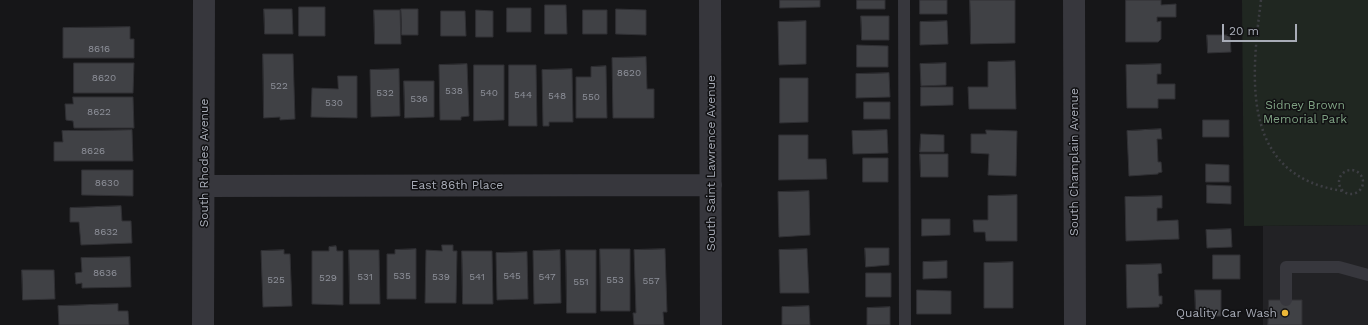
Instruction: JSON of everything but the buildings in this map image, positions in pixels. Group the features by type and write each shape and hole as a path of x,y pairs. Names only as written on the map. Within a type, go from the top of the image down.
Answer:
{"street":[{"name":"South Rhodes Avenue","path":"203,325 204,0"},
{"name":"South Saint Lawrence Avenue","path":"710,0 711,325"},
{"name":"South Champlain Avenue","path":"1074,0 1075,325"},
{"name":"East 86th Place","path":"204,186 711,185"}],"lane":[{"path":"904,0 905,325"},
{"path":"1286,300 1286,267 1339,267 1368,275"}],"path":[{"path":"1261,0 1254,92 1262,133 1272,150 1289,170 1313,184 1354,194 1360,190 1363,183 1359,173 1352,170 1341,176 1340,184 1343,191"}],"shaded area":[{"path":"1368,225 1368,325 1263,325 1263,226"}],"green space":[{"name":"Sidney Brown Memorial Park","path":"1242,0 1368,0 1368,225 1244,226"}],"place":[{"name":"Quality Car Wash","path":"1285,313"}]}
